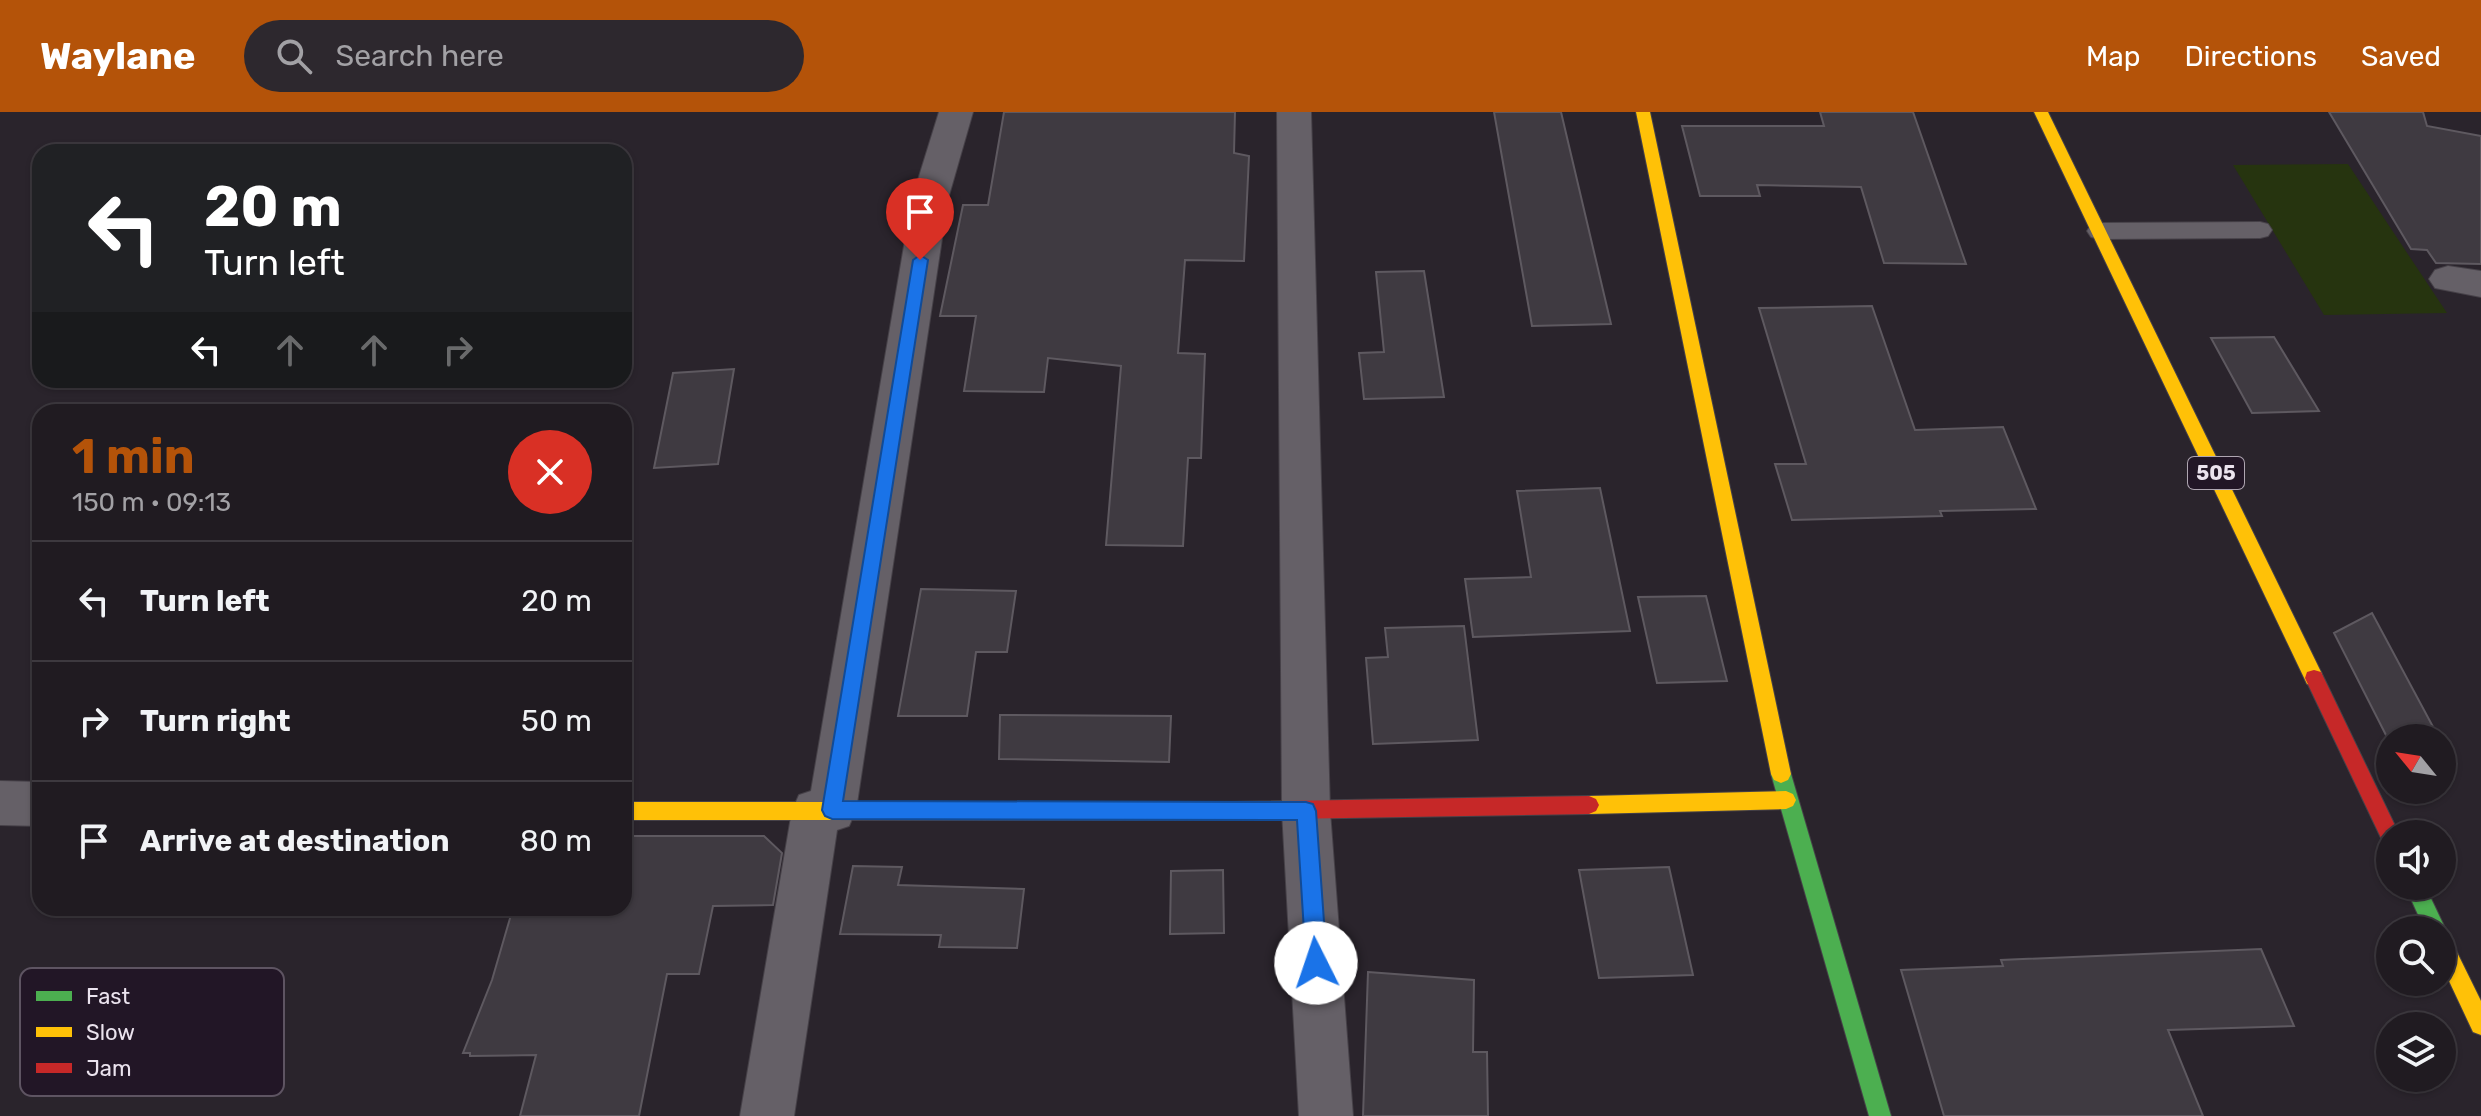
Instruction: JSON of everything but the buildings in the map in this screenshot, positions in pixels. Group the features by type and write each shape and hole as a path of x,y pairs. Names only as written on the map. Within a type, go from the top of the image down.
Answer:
{"street":[{"path":"767,1116 824,810 930,199 956,112"},
{"path":"1294,112 1306,811 1326,1116"},
{"path":"1643,112 1786,800 1880,1116"},
{"name":"505","path":"2041,112 2383,820"},
{"path":"632,811 1306,811 1786,800"},
{"path":"0,803 32,804"},
{"path":"2456,972 2481,1024"}],"lane":[{"path":"2099,231 2260,230"}],"green space":[{"path":"2348,164 2447,313 2324,315 2233,165"}],"traffic: fast":[{"path":"1781,774 1880,1116"},
{"path":"2422,900 2429,916"}],"traffic: slow":[{"path":"1643,112 1781,774"},
{"path":"2041,112 2314,678"},
{"path":"1589,805 1786,800"},
{"path":"632,811 1231,811"},
{"path":"2456,972 2481,1024"}],"traffic: jam":[{"path":"2314,678 2383,820"},
{"path":"1231,811 1589,805"}],"route":[{"path":"920,260 832,810 1306,811 1316,963"}]}
